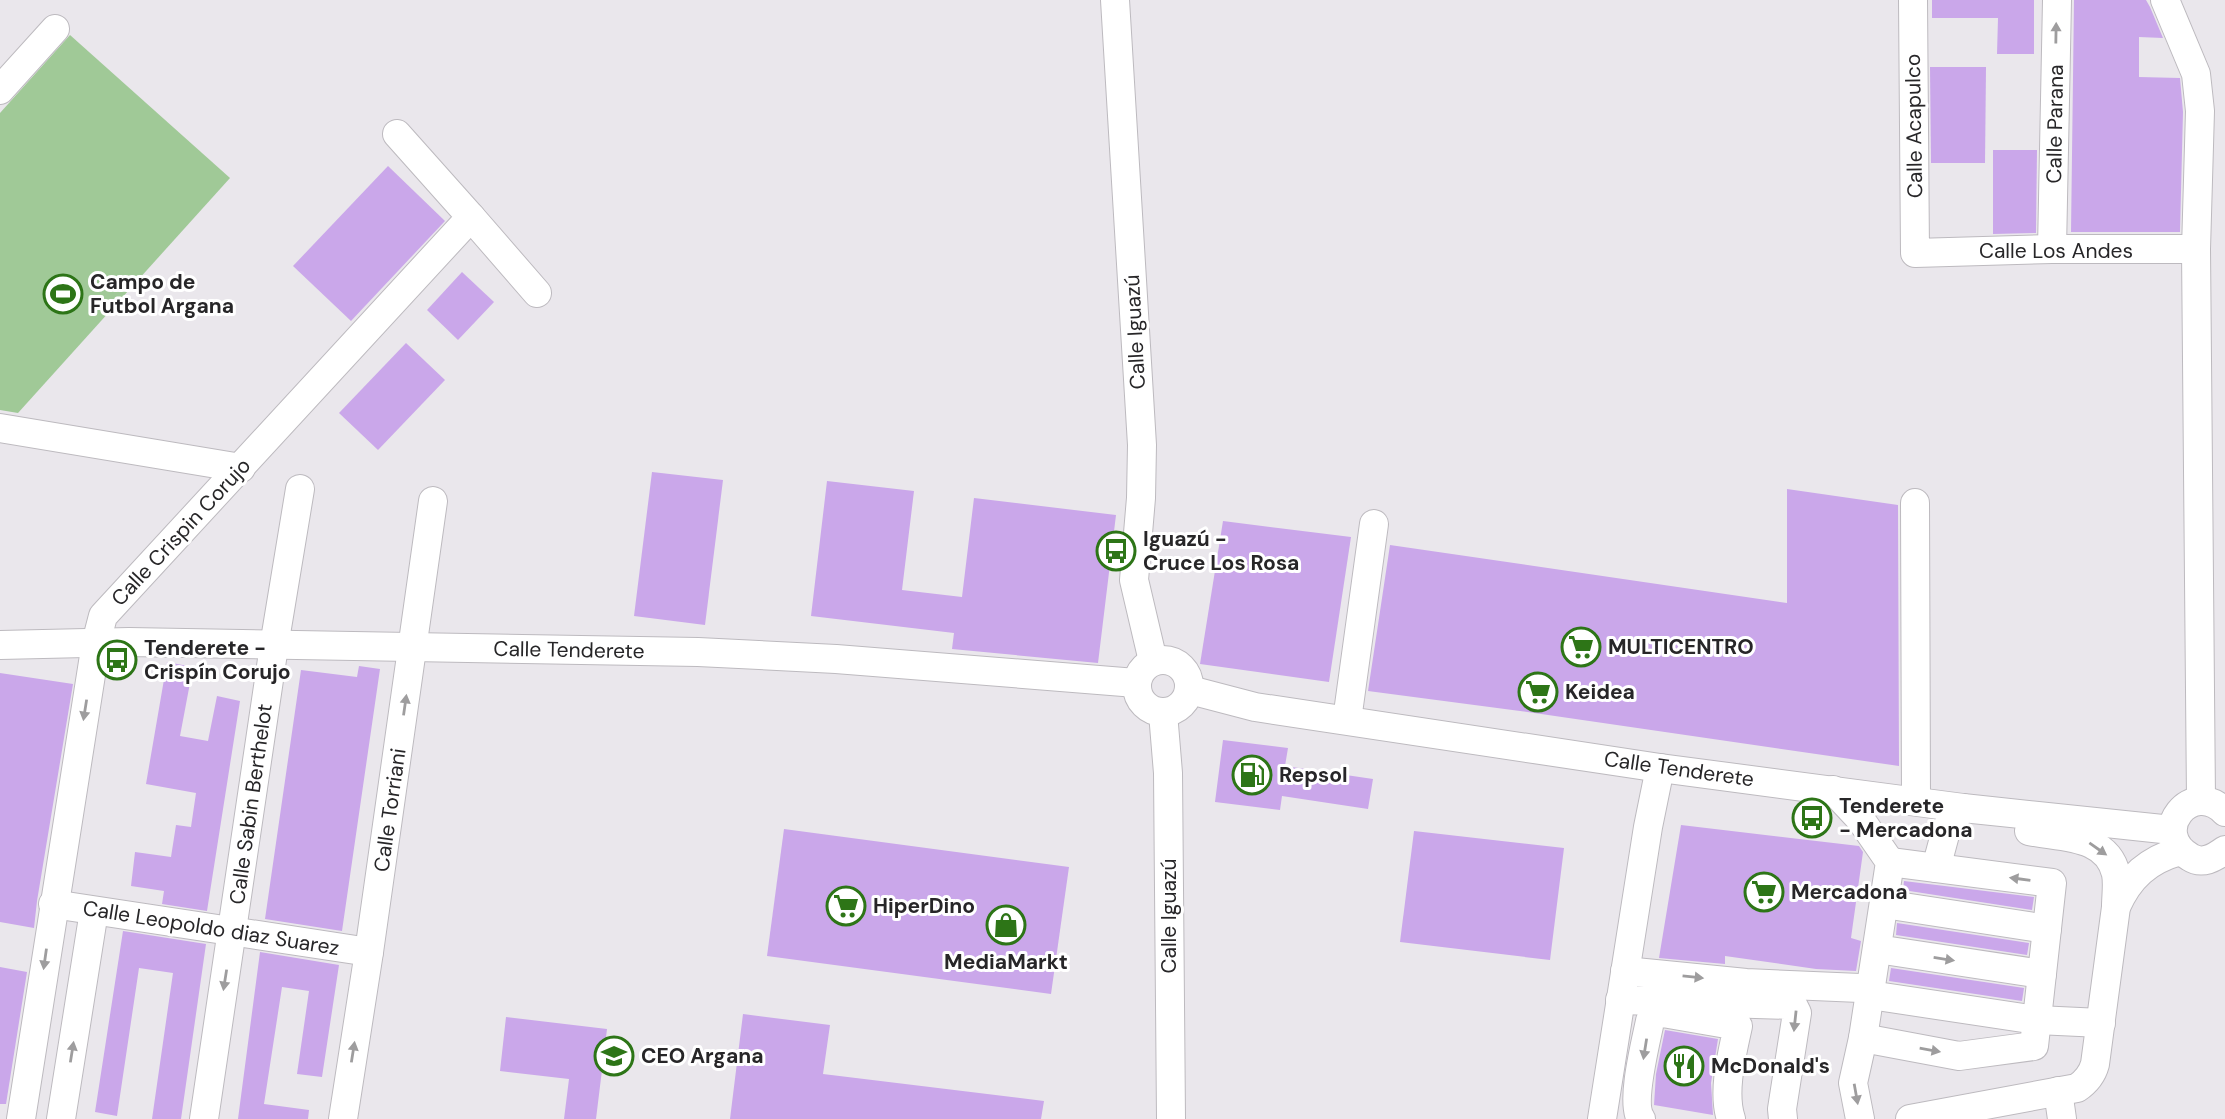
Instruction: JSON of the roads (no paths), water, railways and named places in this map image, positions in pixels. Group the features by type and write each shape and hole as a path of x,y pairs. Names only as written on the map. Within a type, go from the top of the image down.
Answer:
{"street":[{"name":"Calle Iguazú","path":"1115,0 1142,445 1141,498 1134,580 1144,672"},
{"name":"Calle Acapulco","path":"1913,0 1915,253"},
{"name":"Calle Parana","path":"2052,249 2057,0"},
{"path":"2116,907 2124,890 2141,869 2176,841 2176,816 2187,805 2213,806 2196,249 2200,111 2196,74 2165,0"},
{"path":"0,90 55,29"},
{"path":"397,134 537,293"},
{"name":"Calle Crispin Corujo","path":"21,1119 53,904 96,643 103,616 471,217"},
{"name":"Calle Los Andes","path":"1915,253 2196,249"},
{"path":"0,428 241,468"},
{"name":"Calle Sabin Berthelot","path":"204,1119 300,489"},
{"name":"Calle Torriani","path":"342,1119 414,647 433,501"},
{"path":"1915,503 1916,801"},
{"path":"1347,720 1374,524"},
{"name":"Calle Tenderete","path":"0,645 96,643 685,652 1144,672"},
{"path":"1164,659 1175,661 1184,668 1189,678 1190,690 1181,706 1163,713 1143,704 1138,694 1144,672 1164,659"},
{"name":"Calle Tenderete","path":"1190,690 1255,707 1660,768 1916,801 2176,841 2195,860 2213,859 2225,850"},
{"name":"Calle Iguazú","path":"1163,713 1168,773 1171,1119"},
{"path":"1602,1119 1648,827 1660,768"},
{"path":"1833,790 1861,821 1891,862 1863,1038 1853,1083 1860,1119"},
{"path":"1910,1119 1953,1115 2077,1088 2084,1084 2093,1072 2116,907 2116,874 2111,861 2098,846 2080,840 2011,828 1964,808 1947,827 1936,868"},
{"path":"1863,1038 1959,1056 2034,1046 2052,883 1891,862"},
{"name":"Calle Leopoldo diaz Suarez","path":"53,904 369,952"},
{"path":"1884,904 2047,929"},
{"path":"61,1119 94,911"},
{"path":"1877,949 2042,974"},
{"path":"1625,971 1746,983 1860,988 1870,995 2037,1020 2101,1023"},
{"path":"1620,1000 1739,1015"},
{"path":"1641,1119 1638,1115 1638,1095 1652,1016 1663,1013 1739,1015 1793,1005 1796,1008 1782,1109 1783,1119"},
{"path":"1731,1119 1728,1088 1739,1015"},
{"path":"2058,1091 2062,1119"}],"place":[{"name":"Campo de Futbol Argana","path":"63,294"},
{"name":"Iguazú - Cruce Los Rosa","path":"1116,551"},
{"name":"MULTICENTRO","path":"1581,647"},
{"name":"Tenderete - Crispín Corujo","path":"117,660"},
{"name":"Keidea","path":"1538,692"},
{"name":"Repsol","path":"1252,775"},
{"name":"Tenderete - Mercadona","path":"1812,818"},
{"name":"Mercadona","path":"1764,892"},
{"name":"HiperDino","path":"846,906"},
{"name":"MediaMarkt","path":"1006,925"},
{"name":"CEO Argana","path":"614,1056"},
{"name":"McDonald's","path":"1684,1066"}]}
